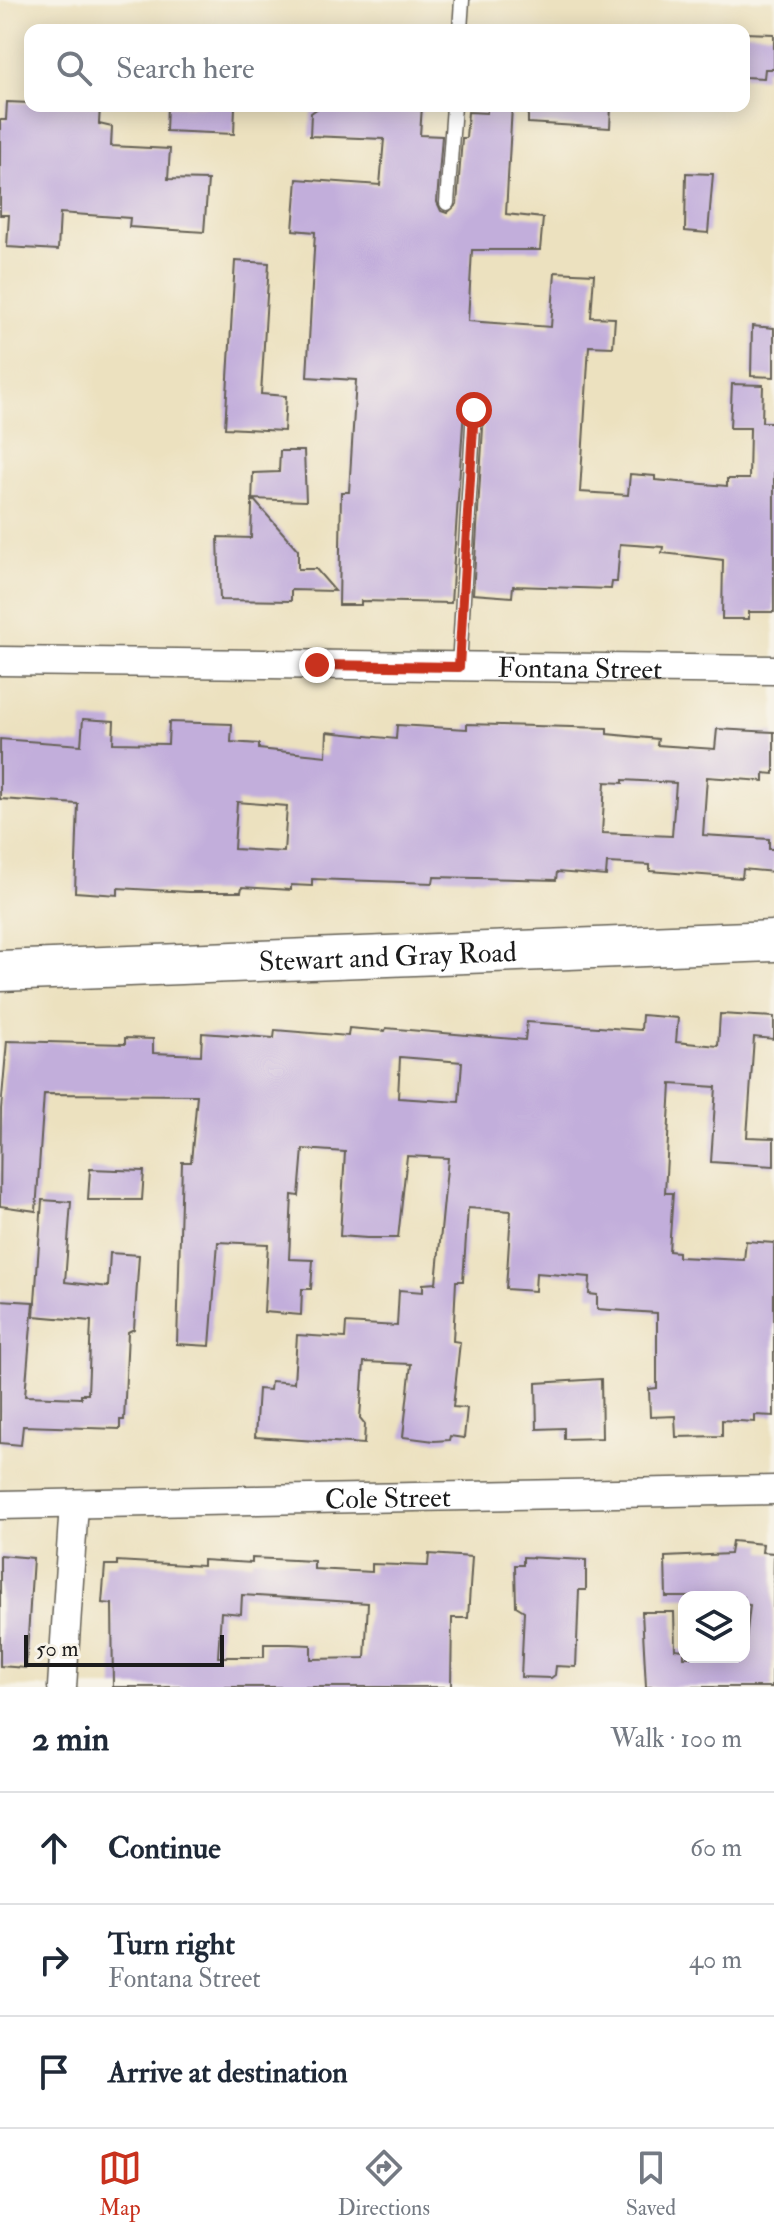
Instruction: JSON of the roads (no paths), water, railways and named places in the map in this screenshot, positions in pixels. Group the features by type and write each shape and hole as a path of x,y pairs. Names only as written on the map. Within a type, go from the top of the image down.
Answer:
{"main road":[{"name":"Stewart and Gray Road","path":"0,971 774,941"}],"street":[{"name":"Fontana Street","path":"0,661 774,670"},
{"name":"Cole Street","path":"0,1505 774,1490"},
{"path":"62,1687 74,1504"}],"lane":[{"path":"460,24 462,0"},
{"path":"447,203 454,112"},
{"path":"459,667 474,410"}]}
